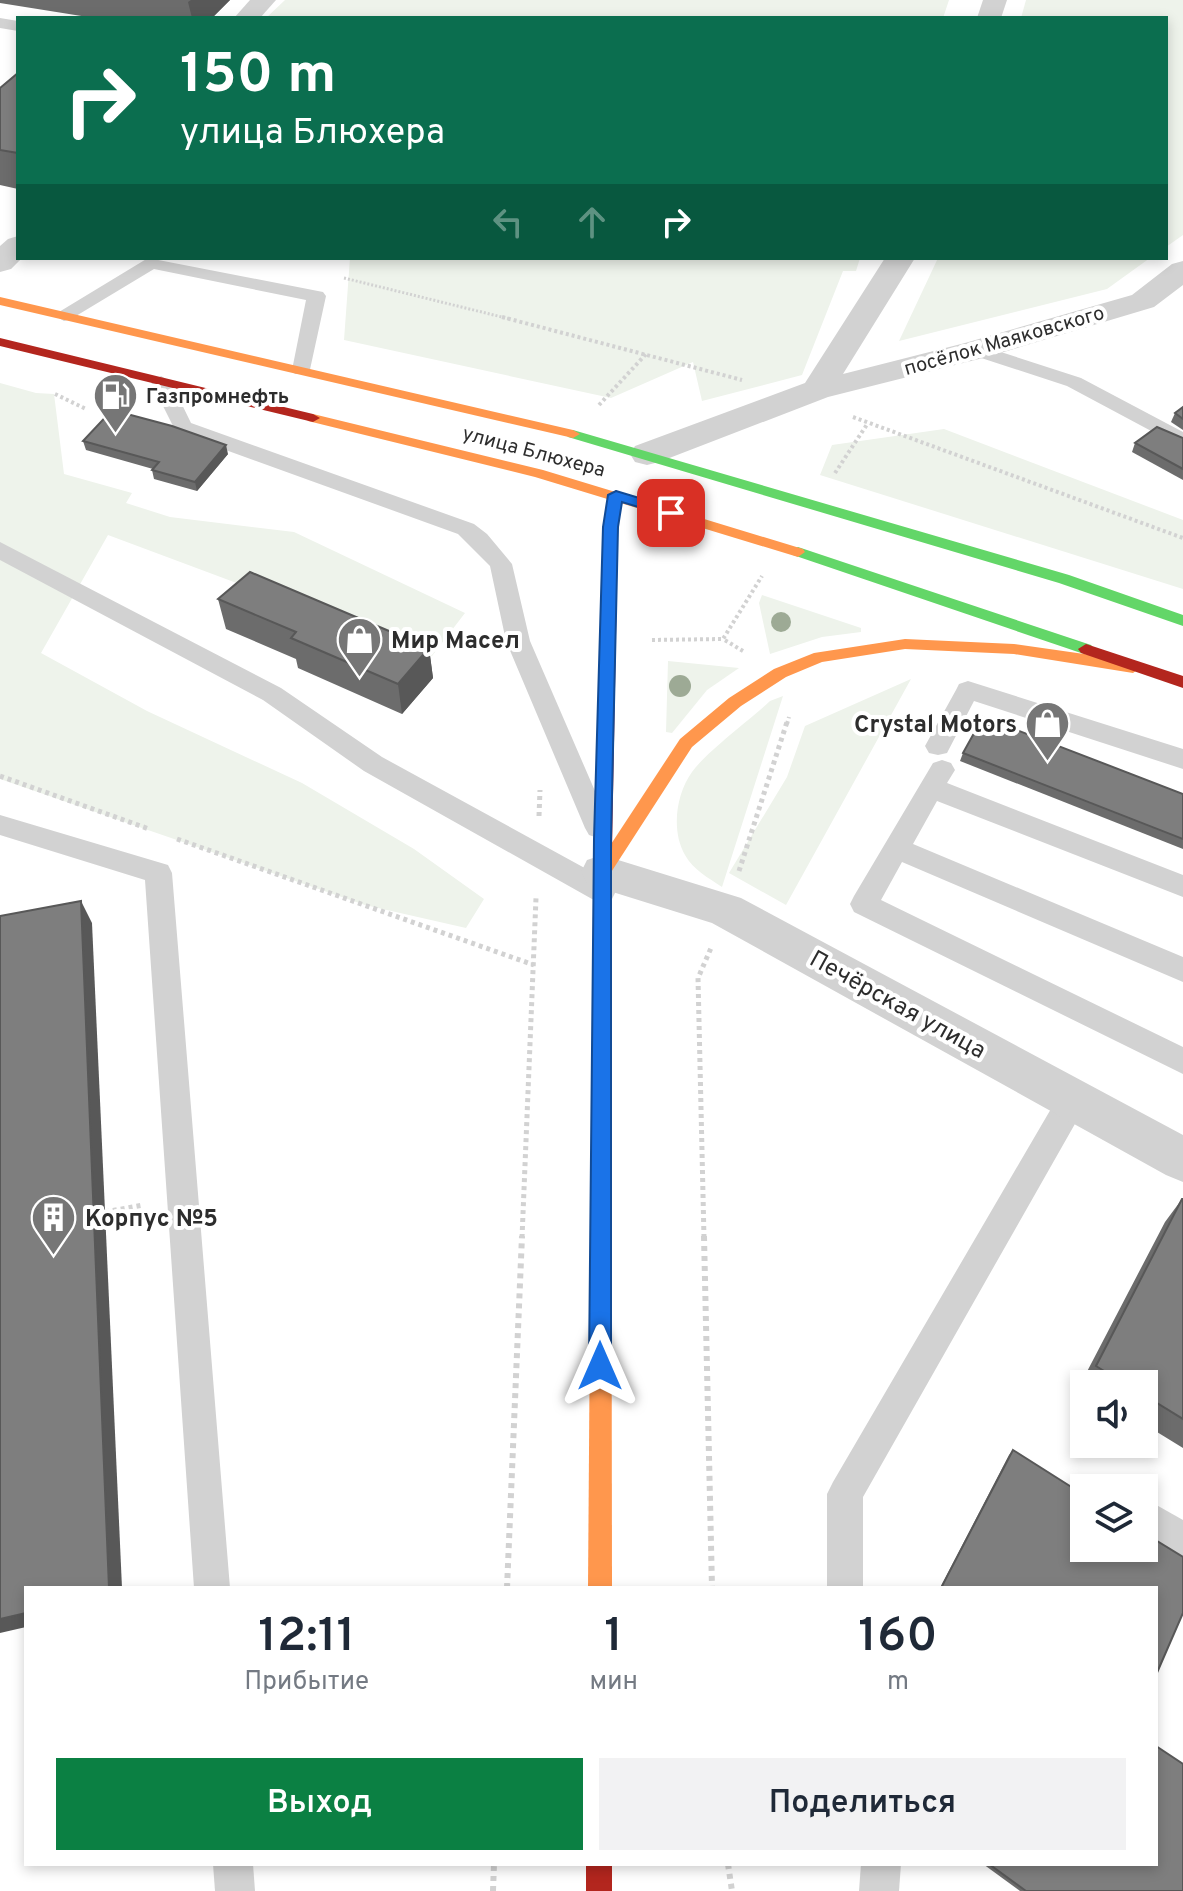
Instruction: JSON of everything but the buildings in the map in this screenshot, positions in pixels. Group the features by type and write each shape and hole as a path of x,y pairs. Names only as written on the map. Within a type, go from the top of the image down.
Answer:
{"main road":[{"name":"улица Блюхера","path":"0,301 302,370 629,477 783,547 1183,682"},
{"name":"улица Блюхера","path":"0,342 538,473 629,477 814,504 1064,579 1183,621"},
{"path":"600,1586 602,868 607,639 611,527 629,477"},
{"path":"602,868 686,743 735,702 780,673 819,657 905,644 1014,649 1153,670"},
{"path":"599,1866 599,1891"}],"street":[{"path":"248,16 264,0"},
{"path":"0,263 16,247"},
{"path":"817,390 899,260"},
{"name":"посёлок Маяковского","path":"629,477 817,390 976,350 1143,301 1183,270"},
{"path":"1143,301 1183,309"},
{"name":"Печёрская улица","path":"602,868 726,910 1183,1160"}],"lane":[{"path":"136,260 316,296 302,370"},
{"path":"64,315 151,263"},
{"path":"976,350 1074,382 1183,441"},
{"path":"161,382 183,427 466,529 479,539 501,564 518,641 602,868"},
{"path":"0,550 272,694 373,764 537,854 602,868"},
{"path":"1180,1051 864,904 937,768 968,690 1183,759"},
{"path":"937,768 1183,886"},
{"path":"0,825 158,873 212,1586"},
{"path":"896,848 1183,970"},
{"path":"845,1586 845,1494 1073,1099"},
{"path":"1158,1525 1183,1541"},
{"path":"233,1866 235,1891"},
{"path":"879,1891 881,1866"}],"path":[{"path":"814,504 868,423"},
{"path":"723,639 783,547"},
{"path":"607,639 723,639 780,673 797,693 726,910 698,978 712,1586"},
{"path":"507,1586 541,775"},
{"path":"0,776 534,965"},
{"path":"493,1891 494,1866"},
{"path":"728,1866 732,1891"}],"shaded area":[{"path":"285,0 949,0 944,16 268,16"},
{"path":"1026,0 1183,0 1183,235 1168,246 1168,16 1022,16"},
{"path":"350,260 859,260 856,271 843,271 802,375 702,401 693,362 611,398 344,340"},
{"path":"937,260 1147,260 1107,289 899,341"},
{"path":"0,383 36,393 54,394 64,474 132,493 126,503 170,517 294,532 465,613 432,656 108,535 41,653 147,711 302,783 414,849 484,899 466,928 365,905 0,779"},
{"path":"944,429 1183,520 1183,589 820,475 832,445"},
{"path":"762,595 861,628 861,632 822,637 770,654 759,603"},
{"path":"668,661 739,668 707,690 672,733 666,732"},
{"path":"911,679 786,905 729,873 787,777 805,726"},
{"path":"783,696 722,887 692,865 685,855 677,824 682,791 692,772 707,755 770,701"}],"traffic: fast":[{"path":"573,434 1064,579 1183,621"},
{"path":"798,552 1086,649"}],"traffic: slow":[{"path":"0,301 573,434"},
{"path":"313,418 538,473 798,552"},
{"path":"602,872 686,743 735,702 780,673 819,657 905,644 1014,649 1133,667"},
{"path":"600,1586 602,905"}],"traffic: jam":[{"path":"0,342 313,418"},
{"path":"602,905 611,527 616,495"},
{"path":"1086,649 1183,682"},
{"path":"599,1866 599,1891"}],"place":[{"name":"Газпромнефть","path":"115,435"},
{"name":"Мир Масел","path":"360,679"},
{"name":"Crystal Motors","path":"1048,763"},
{"name":"Корпус №5","path":"54,1257"}],"route":[{"path":"600,1366 602,839 611,527 616,495 671,513"}]}
